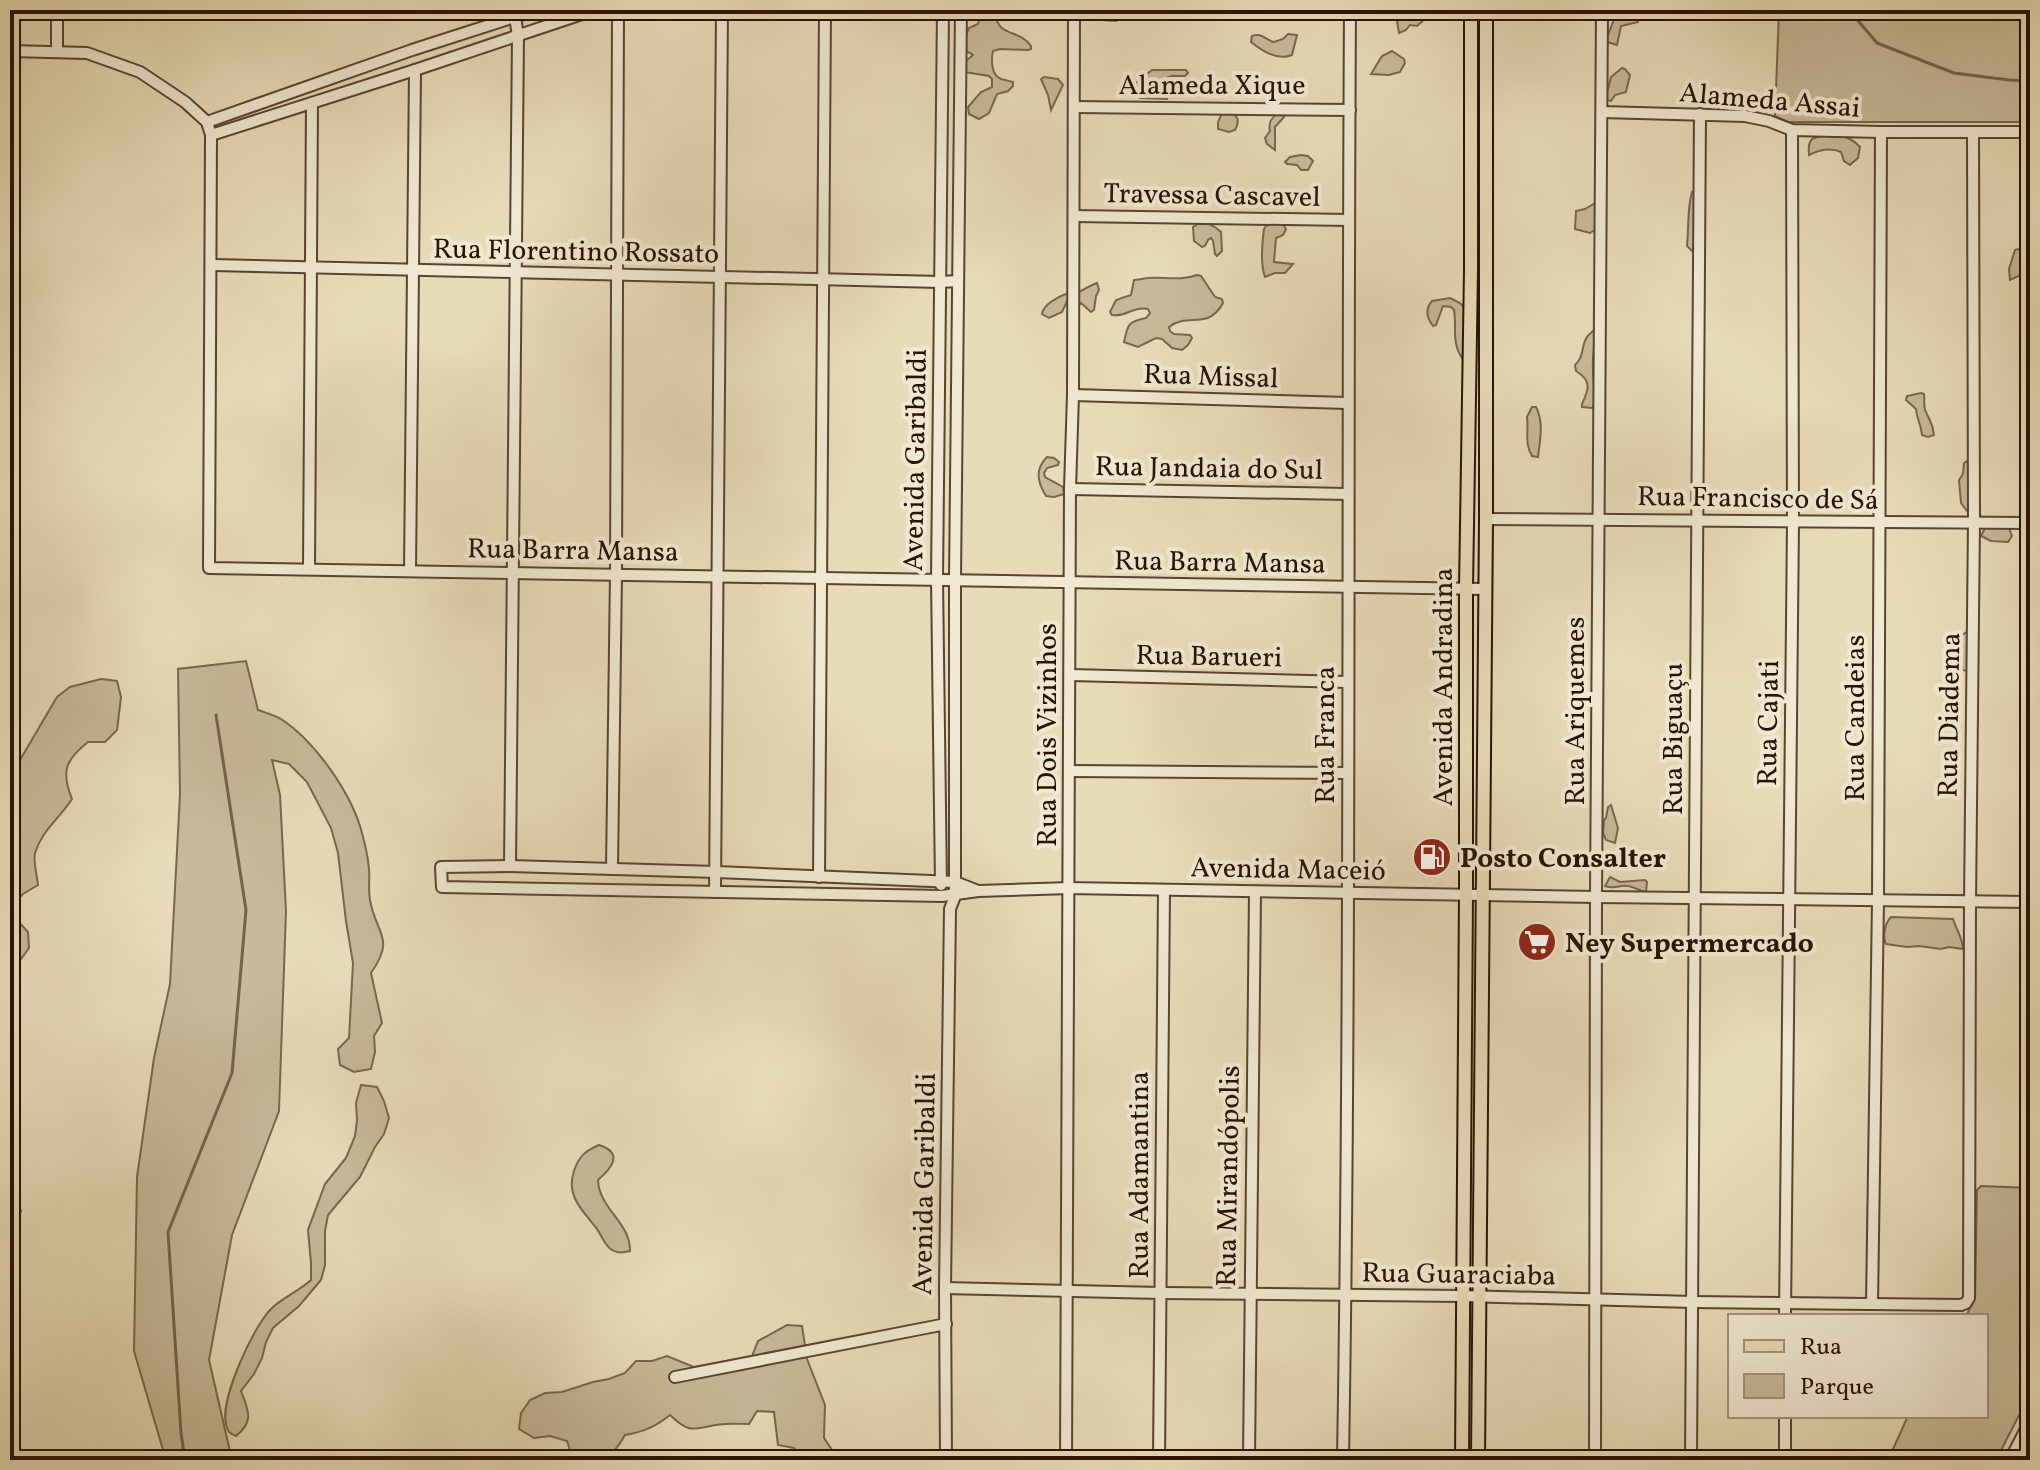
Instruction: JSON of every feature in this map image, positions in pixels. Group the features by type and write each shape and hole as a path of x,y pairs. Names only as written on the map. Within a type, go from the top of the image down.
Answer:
{"main road":[{"name":"Avenida Andradina","path":"1462,1460 1471,10"},
{"name":"Avenida Andradina","path":"1478,1460 1486,519 1486,10"}],"street":[{"path":"57,10 57,52"},
{"path":"207,122 396,55 536,10"},
{"path":"211,135 594,10"},
{"path":"612,869 618,10"},
{"path":"715,892 722,10"},
{"path":"819,877 825,10"},
{"name":"Avenida Garibaldi","path":"943,10 937,579 941,882 942,896 950,909"},
{"name":"Avenida Garibaldi","path":"946,1460 950,909 955,896 961,10"},
{"name":"Rua Dois Vizinhos","path":"1066,1460 1074,10"},
{"name":"Rua Franca","path":"1343,1460 1349,894 1350,10"},
{"name":"Rua Ariquemes","path":"1595,1460 1602,10"},
{"path":"515,17 518,36 510,866 955,882"},
{"path":"10,51 87,53 140,72 185,102 207,122 211,135 212,265"},
{"path":"410,571 415,70"},
{"path":"309,569 312,104"},
{"name":"Alameda Xique","path":"1074,107 1350,110"},
{"name":"Alameda Assai","path":"1602,112 1745,116 1792,130 2030,132"},
{"name":"Rua Biguaçu","path":"1691,1460 1700,114"},
{"name":"Rua Cajati","path":"1785,1314 1793,522 1792,130"},
{"name":"Rua Candeias","path":"1872,1304 1878,901 1881,132"},
{"name":"Rua Diadema","path":"1969,1298 1973,132"},
{"name":"Travessa Cascavel","path":"1074,216 1349,220"},
{"name":"Rua Florentino Rossato","path":"212,265 958,281"},
{"name":"Rua Barra Mansa","path":"212,265 209,568 1484,589"},
{"path":"1471,270 1485,270"},
{"name":"Rua Missal","path":"1073,395 1348,403"},
{"name":"Rua Jandaia do Sul","path":"1070,489 1348,494"},
{"name":"Rua Francisco de Sá","path":"1486,519 2030,523"},
{"name":"Rua Barueri","path":"1070,675 1347,682"},
{"path":"1070,771 1348,773"},
{"name":"Avenida Maceió","path":"510,866 441,867 442,887 942,896 978,891 1069,888 2030,902"},
{"name":"Avenida Maceió","path":"955,882 978,891"},
{"name":"Rua Adamantina","path":"1159,1460 1164,891"},
{"name":"Rua Mirandópolis","path":"1249,1460 1255,892"},
{"name":"Rua Guaraciaba","path":"945,1288 1961,1305 1969,1298"},
{"path":"675,1377 946,1324"},
{"path":"1785,1418 1785,1460"},
{"path":"2010,1460 2030,1421"}],"green space":[{"path":"974,10 996,11 1003,29 1026,40 1031,46 1028,50 993,51 995,74 1013,82 1013,86 997,94 989,113 979,119 969,114 968,107 981,92 992,87 992,79 964,72 965,62 973,55 965,50 965,39 969,28 978,24 979,20"},
{"path":"1115,10 1126,10 1122,18 1116,21 1086,19 1086,15 1113,15"},
{"path":"1619,10 1639,10 1638,22 1621,26 1617,45 1607,42 1607,38"},
{"path":"1779,10 2030,10 2030,122 1788,122 1775,116"},
{"path":"1420,11 1426,15 1425,19 1399,33 1397,21"},
{"path":"1288,34 1297,35 1292,55 1287,57 1270,54 1251,42 1255,35 1274,42"},
{"path":"1392,51 1404,59 1400,72 1371,74 1382,56"},
{"path":"1622,68 1630,75 1626,92 1615,95 1611,101 1607,100 1611,77"},
{"path":"1152,70 1186,70 1188,73 1159,81 1158,94 1168,96 1167,99 1140,98 1137,82"},
{"path":"1041,79 1058,79 1063,85 1051,110"},
{"path":"1223,111 1236,116 1238,122 1235,130 1218,129"},
{"path":"1278,113 1284,117 1275,127 1275,150 1265,138 1271,121"},
{"path":"1829,135 1846,137 1857,144 1860,147 1858,158 1850,165 1837,150 1809,155 1812,139"},
{"path":"1301,155 1313,161 1308,170 1285,162 1290,157"},
{"path":"1692,192 1695,194 1694,253 1687,246"},
{"path":"1597,202 1596,229 1590,233 1575,229 1576,211"},
{"path":"1203,221 1221,232 1222,251 1217,256 1211,238 1202,247 1194,241 1193,227"},
{"path":"1273,223 1282,223 1286,229 1283,235 1276,238 1274,262 1293,264 1285,273 1265,277 1262,260 1264,229"},
{"path":"2018,249 2030,250 2030,262 2025,273 2010,280 2009,269"},
{"path":"1197,275 1223,303 1211,316 1169,327 1174,334 1190,335 1192,338 1188,345 1182,350 1172,348 1156,338 1138,347 1124,342 1129,325 1150,313 1148,309 1121,315 1110,312 1116,300 1131,295 1134,280"},
{"path":"1097,283 1099,290 1094,310 1091,312 1081,303 1076,304 1075,295"},
{"path":"1066,294 1069,297 1062,312 1049,318 1042,314 1055,299"},
{"path":"1450,298 1466,310 1466,352 1462,358 1455,340 1454,310 1443,306 1433,326 1428,316 1427,310 1432,301"},
{"path":"1593,331 1596,334 1593,366 1595,406 1592,408 1582,407 1588,386 1575,365 1588,335"},
{"path":"1924,394 1925,410 1934,431 1934,435 1928,437 1922,435 1916,409 1906,400 1907,396"},
{"path":"1532,407 1536,407 1540,419 1538,457 1532,456 1527,442 1527,417"},
{"path":"1047,457 1059,462 1047,468 1045,477 1063,487 1064,494 1046,496 1041,486 1039,472"},
{"path":"1967,461 1970,468 1970,509 1967,511 1961,503 1959,480"},
{"path":"1986,526 2008,526 2012,536 2008,542 1991,541 1981,536"},
{"path":"1968,631 1968,671 1962,670 1960,656 1962,635"},
{"path":"246,661 258,710 281,719 319,754 341,786 357,818 368,860 370,900 383,943 371,973 382,1023 374,1036 375,1052 371,1069 354,1072 340,1065 338,1049 349,1038 353,963 338,853 331,828 307,782 289,764 272,760 280,795 286,911 279,1111 232,1235 209,1360 232,1460 166,1460 134,1351 137,1177 154,1058 170,984 180,794 178,669"},
{"path":"101,679 117,681 121,697 117,730 105,742 88,742 70,761 66,774 72,799 38,845 34,860 38,885 10,906 10,777 57,697 70,687"},
{"path":"1611,805 1618,828 1615,843 1606,840 1603,833 1604,820"},
{"path":"1610,877 1620,882 1645,880 1646,892 1628,886 1605,886"},
{"path":"10,906 28,932 29,948 19,962 10,1005"},
{"path":"1891,917 1953,919 1963,949 1886,944 1885,930"},
{"path":"361,1085 377,1087 384,1101 389,1118 384,1134 360,1177 328,1215 321,1280 299,1306 273,1328 254,1374 241,1391 248,1420 236,1436 228,1431 225,1417 238,1366 271,1309 311,1280 308,1230 325,1184 346,1158 355,1136 356,1103"},
{"path":"599,1145 607,1148 613,1156 608,1171 598,1180 600,1190 626,1232 630,1251 619,1252 609,1248 573,1194 572,1179 578,1161"},
{"path":"1981,1186 2030,1188 2030,1394 1996,1460 1888,1460 1907,1418 1988,1418 1988,1314 1967,1314 1975,1298 1977,1190"},
{"path":"10,1191 21,1211 10,1245"},
{"path":"787,1325 802,1326 807,1359 825,1405 824,1438 839,1460 803,1460 794,1448 778,1445 774,1412 757,1411 749,1424 696,1429 687,1428 670,1415 649,1428 625,1435 609,1455 592,1460 573,1460 567,1441 550,1436 534,1438 519,1429 521,1413 530,1400 545,1393 562,1392 609,1379 625,1373 636,1361 652,1361 667,1356 694,1367 752,1356 758,1341"}],"waterway":[{"path":"1849,10 1877,43 1954,73 2030,81"},
{"path":"185,1460 168,1232 232,1073 246,910 216,715"}],"place":[{"name":"Posto Consalter","path":"1432,857"},
{"name":"Ney Supermercado","path":"1537,942"}]}
